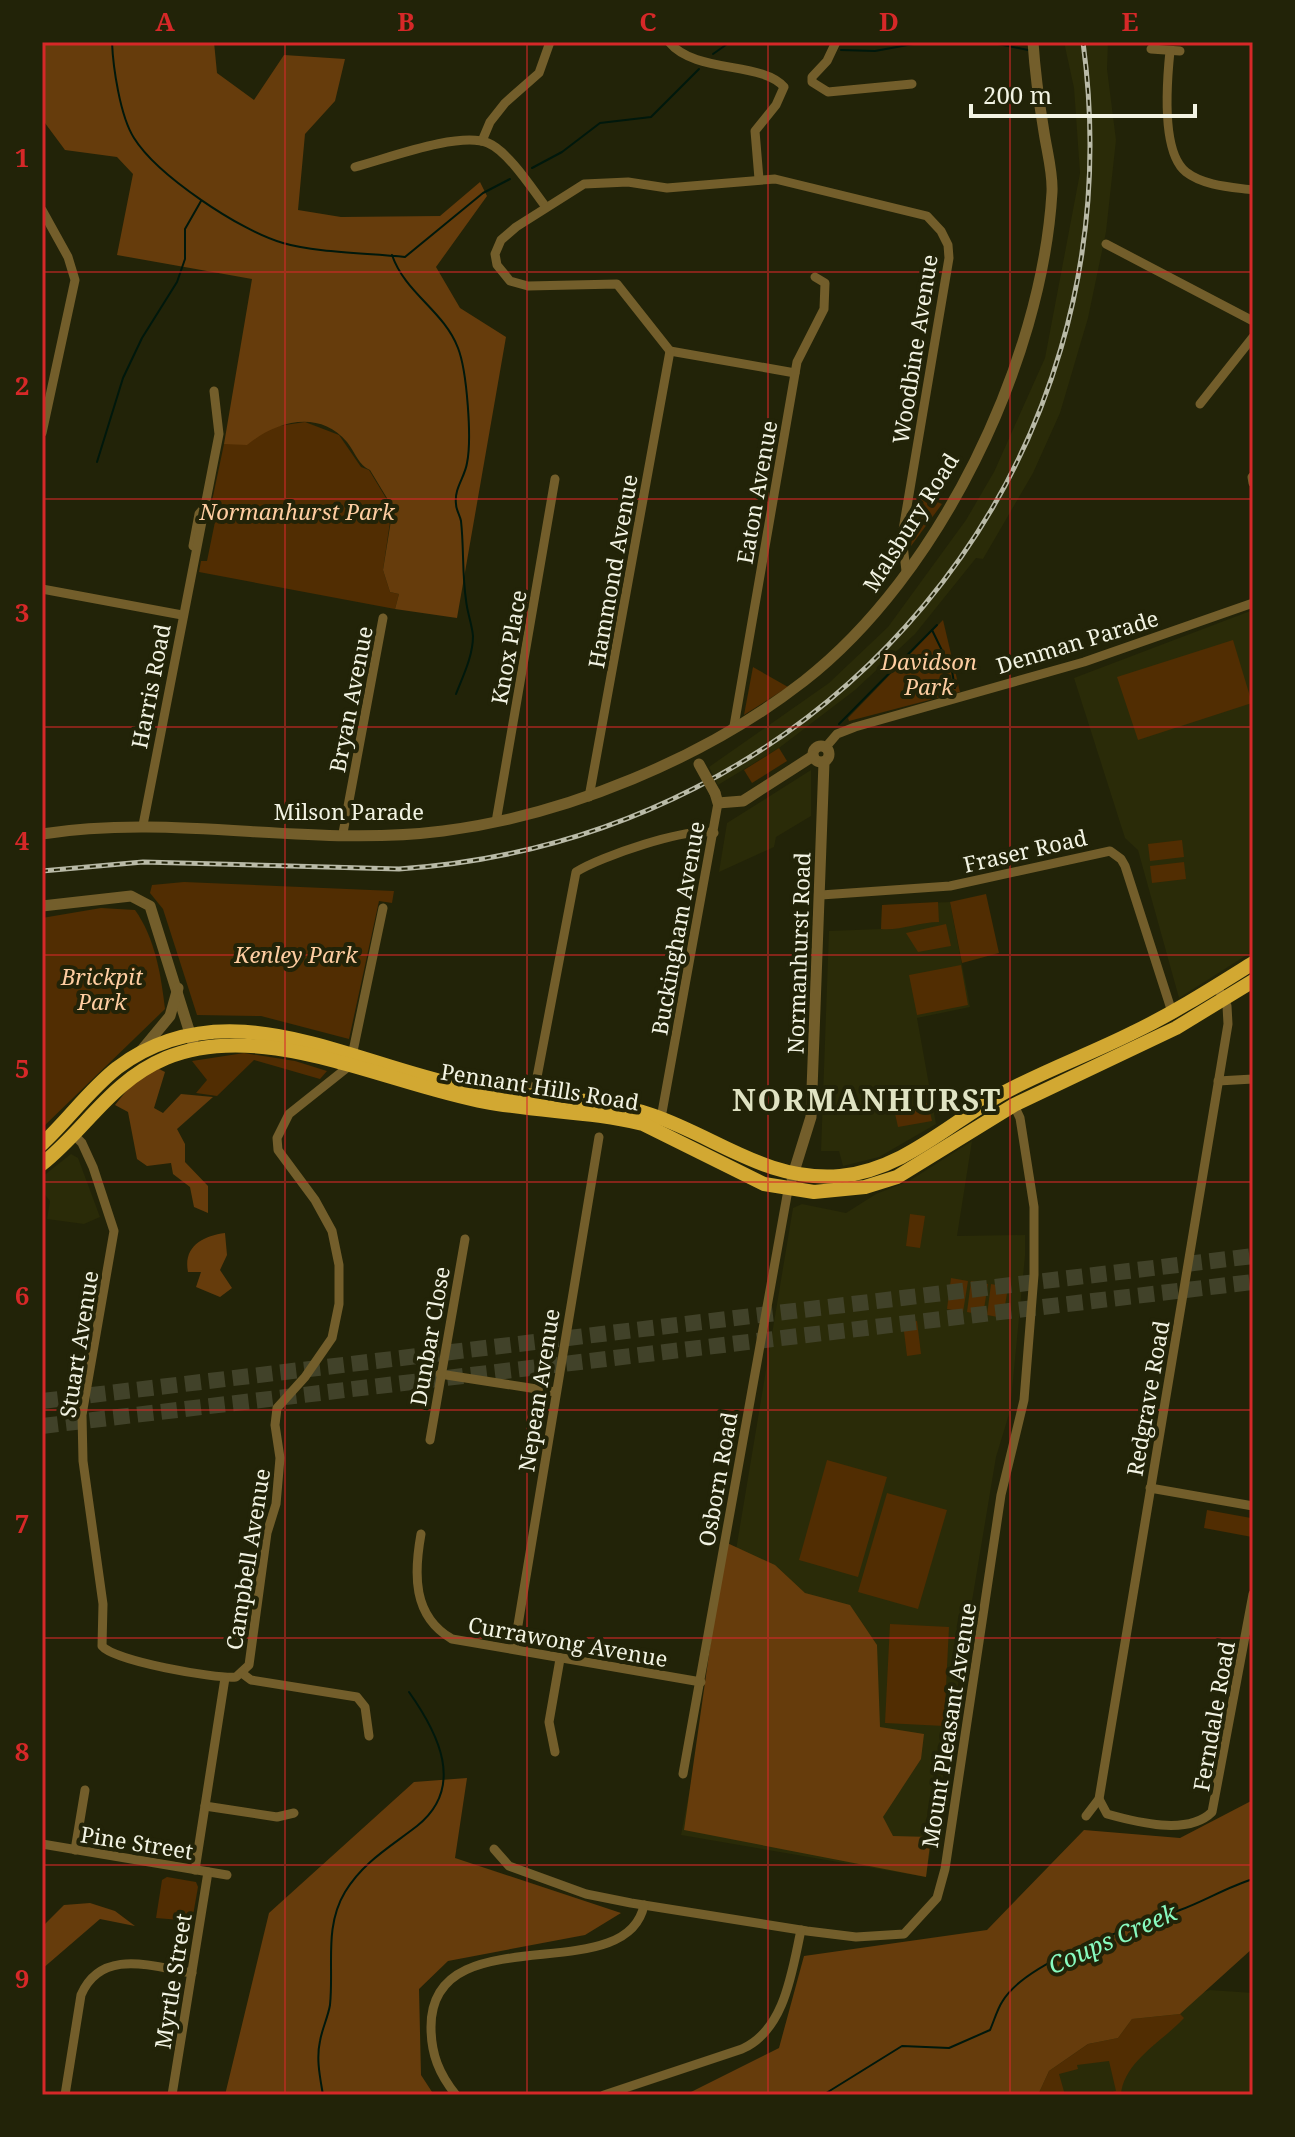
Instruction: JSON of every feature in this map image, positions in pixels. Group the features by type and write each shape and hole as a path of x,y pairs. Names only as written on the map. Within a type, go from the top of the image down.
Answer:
{"highway":[{"name":"Pennant Hills Road","path":"42,1144 68,1128 130,1077 165,1058 194,1049 234,1044 268,1045 533,1098 626,1108 661,1118 747,1161 794,1174 837,1176 891,1163 1006,1091 1172,1012 1253,963"},
{"name":"Pennant Hills Road","path":"42,1164 102,1080 139,1054 190,1033 252,1029 490,1103 643,1124 671,1135 745,1176 788,1190 837,1191 897,1177 1014,1105 1176,1028 1253,981"}],"street":[{"path":"482,141 490,122 505,103 539,73 550,42"},
{"path":"669,42 691,58 770,77 784,87 783,95 755,131 759,179"},
{"path":"836,42 827,61 816,70 812,82 828,92 912,84"},
{"name":"Malsbury Road","path":"691,750 734,726 815,671 877,612 957,494 1010,386 1039,283 1053,188 1033,42"},
{"path":"1151,49 1175,51 1167,79 1170,145 1176,160 1186,172 1200,179 1253,190"},
{"path":"355,167 462,140 482,141 506,158 546,207"},
{"name":"Woodbine Avenue","path":"670,351 633,300 617,284 528,286 510,281 495,254 501,240 546,207 584,184 600,180 667,188 775,179 927,216 936,222 948,245 949,258 902,536 906,571"},
{"path":"42,210 68,257 75,280 42,433"},
{"path":"1106,244 1252,320"},
{"name":"Eaton Avenue","path":"734,726 795,373 803,345 819,320 827,296 825,283 815,277"},
{"path":"1200,404 1253,337"},
{"path":"670,351 795,373"},
{"name":"Hammond Avenue","path":"589,797 670,351"},
{"name":"Harris Road","path":"143,825 199,514 204,508 219,434 214,391"},
{"name":"Knox Place","path":"496,822 555,479"},
{"path":"42,589 182,615"},
{"name":"Denman Parade","path":"825,748 837,734 855,727 1084,662 1253,603"},
{"name":"Bryan Avenue","path":"343,833 383,618"},
{"path":"716,798 743,801 818,759 816,748 825,748"},
{"name":"Milson Parade","path":"42,834 143,825 343,833 427,832 496,822 589,797 691,750"},
{"name":"Buckingham Avenue","path":"661,1118 714,833 716,798 691,750"},
{"name":"Normanhurst Road","path":"788,1190 811,1117 821,895 818,759"},
{"path":"533,1098 573,880 581,868 695,830 714,833"},
{"name":"Fraser Road","path":"821,895 950,886 1110,851 1125,866 1172,1012"},
{"path":"42,906 131,896 142,900 156,917 194,1049"},
{"path":"350,1061 383,908"},
{"name":"Redgrave Road","path":"1086,1816 1099,1799 1228,1018 1217,986"},
{"path":"139,1054 170,1016 178,988"},
{"name":"Campbell Avenue","path":"225,1678 243,1674 249,1665 267,1533 276,1504 280,1458 275,1425 277,1408 305,1377 332,1338 339,1304 339,1265 332,1231 315,1200 278,1150 277,1138 289,1114 350,1061"},
{"path":"1218,1081 1253,1079"},
{"name":"Mount Pleasant Avenue","path":"494,1849 509,1866 586,1894 856,1937 904,1934 937,1898 945,1869 1001,1495 1025,1385 1034,1275 1034,1207 1020,1118 1006,1091"},
{"name":"Stuart Avenue","path":"68,1128 82,1143 93,1167 114,1231 82,1415 83,1461 100,1578 102,1643 108,1652 225,1678"},
{"name":"Nepean Avenue","path":"514,1649 599,1137"},
{"name":"Osborn Road","path":"683,1774 788,1190"},
{"name":"Dunbar Close","path":"430,1440 465,1239"},
{"path":"440,1374 556,1392"},
{"path":"1150,1488 1253,1506"},
{"name":"Currawong Avenue","path":"421,1534 415,1576 429,1619 452,1639 701,1682"},
{"name":"Ferndale Road","path":"1099,1799 1107,1814 1148,1822 1183,1825 1209,1816 1216,1799 1248,1648 1253,1594"},
{"path":"555,1752 549,1722 560,1659"},
{"path":"243,1674 251,1680 357,1697 365,1707 369,1736"},
{"path":"195,1870 225,1678"},
{"path":"75,1850 85,1790"},
{"path":"205,1806 277,1817 294,1813"},
{"name":"Pine Street","path":"42,1844 227,1875"},
{"name":"Myrtle Street","path":"172,2095 208,1872"},
{"path":"456,2095 437,2067 431,2034 433,2005 442,1987 453,1976 474,1966 573,1953 612,1939 637,1925 644,1905"},
{"path":"604,2095 742,2049 761,2039 782,2003 801,1930"},
{"path":"65,2095 81,1995 87,1981 98,1971 120,1963 192,1973"}],"shaded area":[{"path":"42,42 214,42 217,73 254,100 284,55 345,59 335,101 305,134 298,210 341,217 440,216 480,182 487,196 436,267 460,308 506,337 457,618 395,609 399,594 390,592 383,570 393,508 370,470 336,432 324,425 297,422 271,430 247,445 224,444 252,279 117,255 133,174 117,157 65,150 42,119"},
{"path":"1064,42 1108,42 1107,69 1116,140 1106,232 1088,318 1060,413 1033,473 983,559 976,558 915,634 855,690 779,748 718,785 709,767 829,683 888,627 966,520 994,472 1045,358 1080,173 1074,88"},
{"path":"1253,610 1253,951 1179,998 1138,850 1125,838 1074,678"},
{"path":"811,770 811,816 776,837 774,847 719,872 727,823"},
{"path":"950,902 970,1007 917,1018 936,1124 879,1157 843,1166 839,1151 821,1151 829,931 881,929 882,905"},
{"path":"157,1068 165,1072 154,1108 163,1113 181,1094 213,1097 177,1129 185,1144 185,1162 208,1186 208,1213 194,1207 190,1187 173,1174 171,1163 147,1166 137,1159 128,1112 115,1105 139,1075"},
{"path":"972,1141 957,1236 1025,1235 1025,1256 1010,1411 996,1457 926,1877 681,1835 736,1550 793,1208 802,1204 846,1213 876,1194 909,1181"},
{"path":"71,1154 78,1158 100,1217 84,1224 47,1219 50,1201 42,1191 42,1177"},
{"path":"225,1233 227,1255 220,1270 232,1288 220,1297 196,1287 201,1272 188,1272 187,1263 196,1244"},
{"path":"725,1542 775,1565 805,1593 850,1605 877,1645 880,1727 924,1734 921,1759 883,1817 893,1836 931,1837 926,1877 684,1830"},
{"path":"467,1778 455,1858 621,1913 585,1935 448,1961 419,1989 421,2075 434,2095 225,2095 269,1913 414,1782"},
{"path":"1253,1800 1253,1948 1180,2014 1132,2019 1118,2038 1088,2044 1049,2071 1038,2095 685,2095 779,2048 804,1956 987,1930 1084,1830 1180,1838"},
{"path":"90,1903 115,1911 135,1926 100,1919 42,1969 42,1927 64,1905"},
{"path":"1210,1990 1253,1993 1253,2095 1038,2095 1049,2071 1141,2012"}],"green space":[{"name":"Normanhurst Park","path":"305,422 339,435 361,467 369,470 392,508 383,570 390,592 399,594 395,609 199,572 201,561 207,561 219,502 212,501 224,444 246,444 265,428"},
{"path":"918,494 942,504 911,546"},
{"name":"Davidson Park","path":"943,620 960,692 849,721 848,718"},
{"path":"1233,640 1252,703 1138,740 1117,677"},
{"path":"753,667 788,687 744,715"},
{"path":"779,748 787,761 752,783 744,770"},
{"path":"1182,840 1184,857 1150,861 1148,844"},
{"path":"1184,862 1186,879 1152,883 1150,866"},
{"name":"Kenley Park","path":"184,882 394,891 392,903 379,901 349,1039 261,1016 197,1015 163,909 150,893 152,885"},
{"path":"986,894 999,953 962,963 950,902"},
{"path":"938,902 939,922 881,929 882,905"},
{"name":"Brickpit Park","path":"101,908 135,910 142,921 159,970 165,1009 42,1128 42,918"},
{"path":"946,924 951,946 918,952 906,933"},
{"path":"961,965 968,1005 917,1015 909,975"},
{"path":"244,1053 295,1061 327,1071 320,1079 254,1060 217,1096 196,1093 207,1080 192,1061"},
{"path":"928,1103 932,1121 898,1127 894,1109"},
{"path":"910,1214 925,1216 920,1248 906,1246"},
{"path":"951,1278 968,1281 963,1312 947,1309"},
{"path":"971,1281 988,1284 983,1315 967,1312"},
{"path":"991,1284 1008,1287 1003,1318 987,1315"},
{"path":"917,1321 921,1354 907,1356 903,1323"},
{"path":"827,1460 887,1477 858,1577 799,1560"},
{"path":"887,1493 947,1510 918,1609 858,1592"},
{"path":"1207,1510 1251,1518 1252,1537 1204,1528"},
{"path":"890,1624 949,1627 944,1726 885,1723"},
{"path":"167,1877 196,1882 198,1887 192,1921 156,1918 162,1880"},
{"path":"1180,2014 1184,2018 1136,2062 1123,2083 1121,2095 1103,2095 1116,2091 1109,2061 1077,2065 1078,2069 1059,2074 1065,2095 1038,2095 1049,2071 1088,2044 1118,2038 1132,2019"}],"waterway":[{"path":"112,42 121,105 129,129 145,153 201,200 265,237 327,251 405,257 483,193 510,179"},
{"path":"713,54 730,42"},
{"path":"841,50 875,51 924,42"},
{"path":"988,42 1028,50"},
{"path":"532,168 562,152 600,123 651,117 699,69"},
{"path":"97,462 123,378 142,338 177,282 185,259 185,229 201,201"},
{"path":"392,255 406,280 452,335 464,372 469,422 468,452 456,504 461,521 465,590 473,643 456,694"},
{"path":"839,724 937,625"},
{"path":"932,630 952,671 955,688"},
{"path":"323,2095 319,2048 330,2005 332,1933 338,1905 360,1872 432,1811 444,1777 437,1742 409,1692"},
{"name":"Coups Creek","path":"823,2095 902,2046 949,2048 990,2030 1002,2002 1015,1986 1057,1958 1253,1879"}],"tunnel":[{"path":"42,1401 1253,1256"},
{"path":"42,1426 1253,1282"}],"railway":[{"path":"42,871 143,862 399,869 554,843 695,788 819,708 924,606 1005,485 1061,349 1088,200 1083,42"}],"district":[{"name":"NORMANHURST","path":"867,1099"}]}
